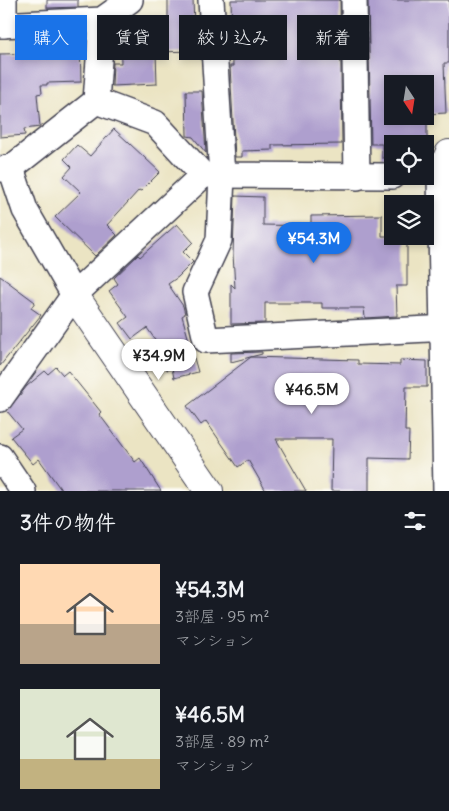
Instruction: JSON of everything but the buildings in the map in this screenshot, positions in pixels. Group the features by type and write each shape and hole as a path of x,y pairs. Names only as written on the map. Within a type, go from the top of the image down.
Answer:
{"street":[{"path":"4,0 2,25 97,20"},
{"path":"109,15 130,0"},
{"path":"211,0 213,175 219,240 195,292 206,340 446,328"},
{"path":"354,0 357,177"},
{"path":"99,60 96,101 6,168 25,210 74,295 209,491"},
{"path":"96,101 155,123 213,175 384,176"},
{"path":"441,170 446,328 446,491"},
{"path":"0,399 74,295 213,175"},
{"path":"0,456 23,491"}]}
